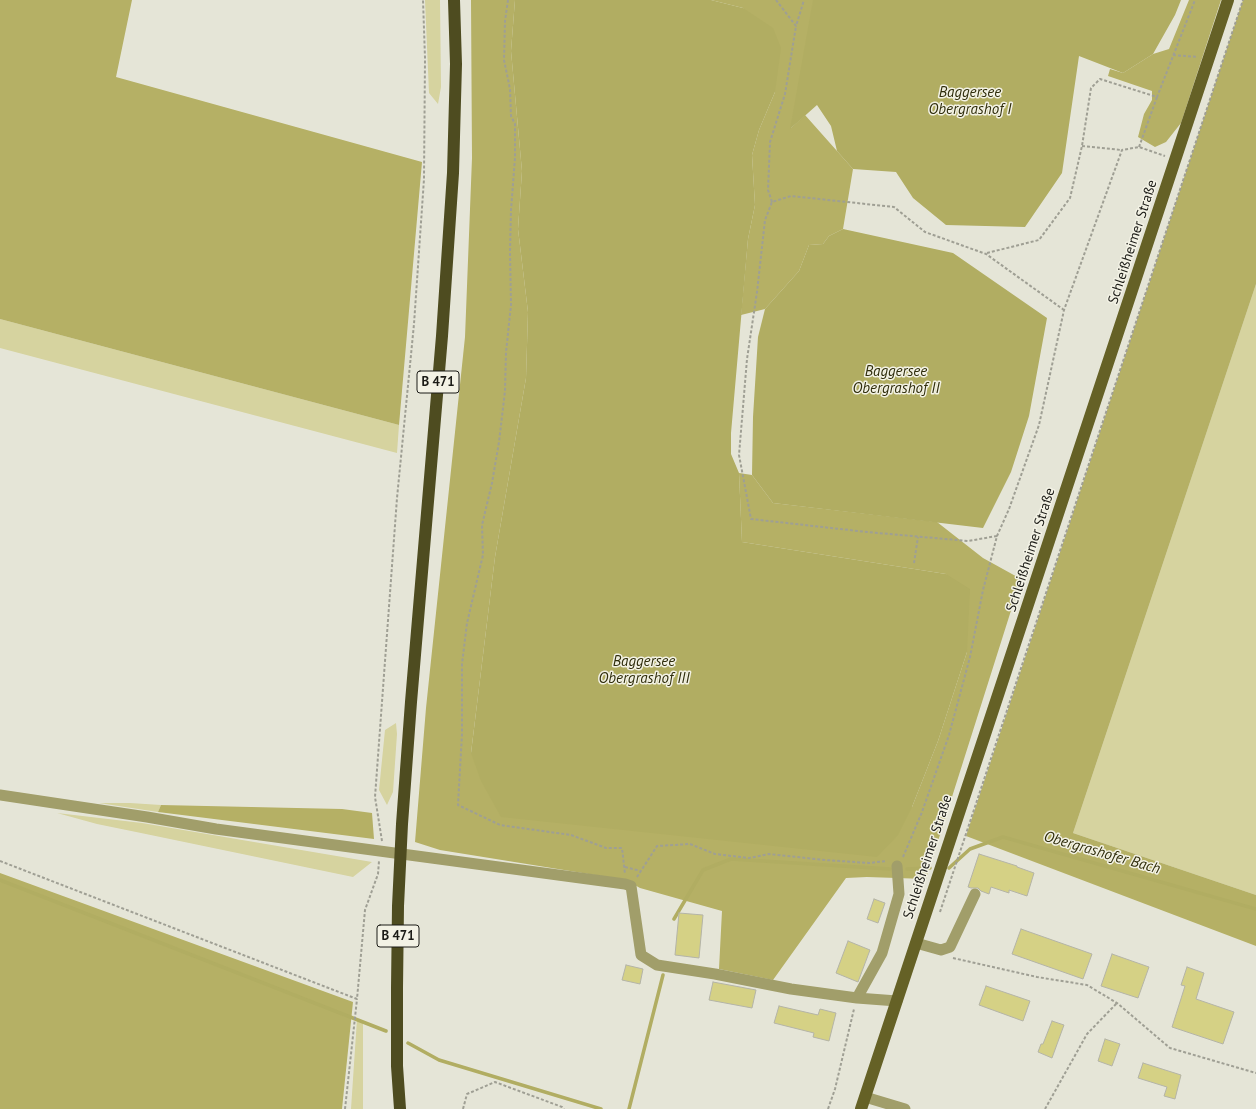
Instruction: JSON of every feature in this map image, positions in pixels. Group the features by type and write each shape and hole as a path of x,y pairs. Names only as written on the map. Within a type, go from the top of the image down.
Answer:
{"highway":[{"name":"B 471","path":"400,1109 397,1004 402,824 448,254 453,173 456,64 454,0"}],"main road":[{"name":"Schleißheimer Straße","path":"861,1109 1228,0"}],"street":[{"path":"0,795 216,829 628,885 641,955 656,965 715,974 791,989 856,998 897,1001"},
{"path":"856,998 882,953 899,894 896,861"},
{"path":"916,943 940,950 950,947 975,894"},
{"path":"865,1097 903,1109"}],"path":[{"path":"382,841 375,797 397,498 414,324 424,179 425,58 423,0"},
{"path":"508,0 505,21 504,60 510,89 511,116 515,124 515,158 510,252 511,305 506,352 505,391 499,442 492,483 482,525 483,555 467,623 462,664 462,734 458,805 500,825 571,836 606,848 622,848 628,885"},
{"path":"776,0 796,26"},
{"path":"804,0 796,26 785,94 770,142 768,190 772,202 765,220 757,292 747,359 739,455 751,519 867,532 968,541 997,536"},
{"path":"1139,147 1195,0"},
{"path":"940,912 1243,0"},
{"path":"1173,55 1209,58"},
{"path":"986,254 1039,240 1070,198 1082,146 1091,88 1100,79 1157,97"},
{"path":"1082,146 1122,150 1139,147 1176,159"},
{"path":"628,885 641,871 657,846 690,844 715,854 749,858 769,854 869,863 896,861 905,854 922,812 949,735 970,657 983,590 997,536 1009,509 1039,425 1064,310 1122,150"},
{"path":"772,202 791,196 894,207 925,232 986,254 1064,310"},
{"path":"914,563 918,537"},
{"path":"896,861 905,854"},
{"path":"0,861 357,999"},
{"path":"346,1109 365,910 378,874 379,861"},
{"path":"625,867 641,871"},
{"path":"940,950 955,959 1036,977 1087,985 1117,1003 1170,1048 1256,1073"},
{"path":"828,1109 836,1089 856,998"},
{"path":"1044,1109 1087,1034 1117,1003"},
{"path":"463,1109 468,1094 496,1082 564,1109"}],"shaded area":[{"path":"0,0 132,0 116,77 422,162 399,425 0,319"},
{"path":"425,0 440,0 441,87 438,104 429,93"},
{"path":"471,0 515,0 511,51 522,171 518,229 528,312 526,378 495,557 471,753 912,807 938,741 967,652 946,574 742,542 739,473 752,475 773,503 937,522 983,558 1021,579 926,879 867,877 846,878 773,980 719,969 722,911 640,888 626,880 440,850 415,842 426,708 465,337 472,158"},
{"path":"711,0 814,0 791,128 805,115 853,169 843,229 829,236 823,244 809,245 799,271 765,309 741,315 748,239 755,205 752,155 759,130 775,92 743,8"},
{"path":"1189,0 1221,0 1181,123 1166,142 1155,147 1138,137 1144,114 1152,100 1152,91 1108,76 1110,69 1123,73 1153,54 1169,49"},
{"path":"1243,0 1256,0 1256,284 1073,833 1256,895 1256,946 966,836"},
{"path":"1256,284 1256,895 1073,833"},
{"path":"0,319 399,425 397,453 0,348"},
{"path":"396,723 397,734 393,792 387,805 379,790 385,730"},
{"path":"99,803 130,803 161,805 158,812"},
{"path":"161,805 342,809 372,813 374,839 158,812"},
{"path":"57,813 142,823 372,862 353,877 97,824"},
{"path":"0,873 353,1002 342,1109 0,1109"},
{"path":"357,1019 363,1021 363,1109 351,1109"}],"water":[{"name":"Baggersee Obergrashof III","path":"515,0 711,0 743,8 773,28 781,48 775,92 759,130 752,155 755,205 748,239 731,433 731,454 739,473 742,542 946,574 970,589 967,652 938,741 912,807 898,835 877,857 501,817 481,781 471,753 495,557 526,378 528,312 518,229 522,171 511,51"},
{"name":"Baggersee Obergrashof I","path":"813,0 1181,0 1175,15 1153,54 1123,73 1079,56 1062,173 1025,227 946,225 913,198 896,172 853,169 837,151 831,126 817,105 790,129"},
{"name":"Baggersee Obergrashof II","path":"843,229 953,253 1047,318 1029,416 1011,472 983,528 773,503 752,475 753,417 758,337 765,309 799,271 809,245 823,244 829,236"}],"building":[{"path":"979,854 1034,873 1027,896 1009,890 1009,893 991,887 989,894 978,888 968,887"},
{"path":"874,899 885,903 878,923 867,919"},
{"path":"679,913 703,915 699,958 675,955"},
{"path":"1021,929 1092,954 1083,979 1012,954"},
{"path":"848,941 870,950 858,982 836,973"},
{"path":"1112,954 1149,967 1138,998 1101,986"},
{"path":"626,965 643,969 640,984 622,980"},
{"path":"1187,967 1204,973 1196,999 1234,1012 1223,1044 1172,1027 1185,986 1181,985"},
{"path":"713,982 756,990 752,1008 709,1000"},
{"path":"986,986 1030,1001 1023,1021 979,1005"},
{"path":"779,1006 818,1015 820,1009 836,1013 829,1041 813,1037 814,1033 774,1023"},
{"path":"1052,1021 1064,1025 1052,1058 1038,1052 1041,1044 1043,1044"},
{"path":"1105,1039 1120,1044 1112,1066 1098,1061"},
{"path":"1143,1063 1181,1075 1175,1099 1164,1096 1167,1087 1138,1078"}],"waterway":[{"name":"Obergrashofer Bach","path":"949,868 970,849 1003,837 1256,909"},
{"path":"674,919 703,870 731,859 890,869"},
{"path":"907,869 930,868"},
{"path":"0,880 386,1031"},
{"path":"629,1109 663,975"},
{"path":"408,1043 439,1060 601,1109"}]}
